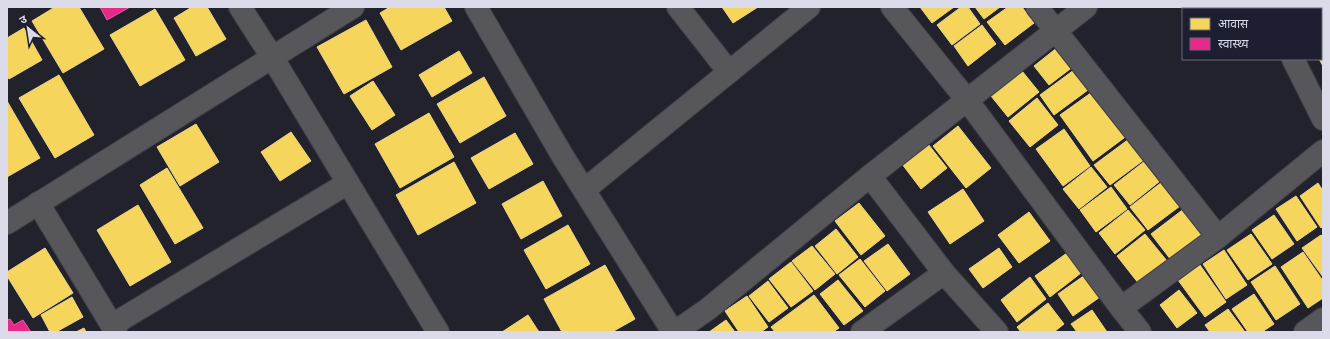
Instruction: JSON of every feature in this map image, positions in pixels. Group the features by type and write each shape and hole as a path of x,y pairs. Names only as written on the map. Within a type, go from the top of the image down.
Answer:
{"street":[{"path":"240,7 272,57 438,332"},
{"path":"7,222 353,7"},
{"path":"476,7 562,155 674,332 708,309 870,176 1086,7"},
{"path":"678,7 729,72"},
{"path":"584,190 809,7"},
{"path":"892,7 968,100 1140,332"},
{"path":"1037,7 1218,237"},
{"path":"1294,60 1323,119"},
{"path":"1121,308 1218,237 1323,151"},
{"path":"870,176 944,273 997,332"},
{"path":"38,203 114,329 348,183"},
{"path":"862,332 944,273"},
{"path":"1306,332 1323,319"}],"building: आवास":[{"path":"55,7 79,7 104,49 63,73 32,21"},
{"path":"192,7 207,7 226,39 196,56 174,18"},
{"path":"390,7 444,7 452,21 401,50 380,13"},
{"path":"722,7 758,7 733,23"},
{"path":"920,7 954,7 932,23"},
{"path":"961,7 968,7 980,24 952,45 937,25"},
{"path":"975,7 1000,7 984,19"},
{"path":"1008,7 1022,7 1034,23 1005,45 987,22"},
{"path":"155,9 185,60 140,86 110,35"},
{"path":"1323,17 1322,46 1322,18"},
{"path":"366,20 392,67 344,94 317,47"},
{"path":"982,25 996,44 968,66 954,46"},
{"path":"24,28 42,60 9,79 7,76 7,38"},
{"path":"1058,47 1074,66 1049,85 1034,66"},
{"path":"1322,48 1323,66 1320,60 1322,60"},
{"path":"459,51 472,73 432,97 419,75"},
{"path":"1078,67 1092,87 1054,115 1040,95"},
{"path":"1022,71 1039,92 1008,117 991,96"},
{"path":"59,75 94,135 55,158 19,98"},
{"path":"484,77 506,116 460,143 437,104"},
{"path":"373,81 395,115 372,130 350,96"},
{"path":"1095,90 1128,135 1093,161 1060,115"},
{"path":"1037,98 1058,125 1030,147 1009,121"},
{"path":"7,101 40,158 7,177"},
{"path":"429,113 454,157 400,188 375,144"},
{"path":"196,124 219,162 180,186 157,147"},
{"path":"958,126 991,168 966,188 933,146"},
{"path":"1064,129 1090,166 1063,186 1036,149"},
{"path":"291,132 311,161 280,181 261,152"},
{"path":"515,133 533,164 489,189 471,158"},
{"path":"1129,139 1145,159 1110,185 1094,165"},
{"path":"928,144 947,168 921,189 902,164"},
{"path":"1145,161 1160,181 1130,205 1114,185"},
{"path":"454,162 476,203 418,235 396,195"},
{"path":"1091,167 1107,187 1079,209 1063,189"},
{"path":"167,168 203,228 175,244 140,185"},
{"path":"543,181 562,216 521,239 502,204"},
{"path":"1162,182 1180,206 1148,230 1130,207"},
{"path":"1318,183 1323,191 1323,226 1321,228 1300,196"},
{"path":"1111,187 1127,209 1096,232 1080,210"},
{"path":"963,189 984,221 950,244 928,212"},
{"path":"1296,196 1317,227 1297,241 1276,209"},
{"path":"859,203 885,236 861,255 835,221"},
{"path":"138,205 171,262 130,286 97,230"},
{"path":"1185,208 1205,235 1171,260 1151,234"},
{"path":"1128,210 1145,230 1115,254 1099,233"},
{"path":"1029,212 1050,241 1019,263 998,235"},
{"path":"1274,215 1294,244 1272,259 1252,230"},
{"path":"568,225 590,264 546,289 524,250"},
{"path":"836,229 858,257 837,274 815,246"},
{"path":"1145,234 1167,261 1139,284 1117,256"},
{"path":"1251,234 1272,264 1248,280 1227,250"},
{"path":"1321,235 1323,237 1323,277 1302,248"},
{"path":"888,244 910,274 887,291 864,261"},
{"path":"812,246 835,274 815,290 792,261"},
{"path":"45,248 73,293 33,318 7,276 7,272"},
{"path":"999,248 1012,267 983,288 969,269"},
{"path":"1224,250 1247,285 1226,299 1203,264"},
{"path":"1303,252 1323,281 1323,298 1308,308 1281,267"},
{"path":"1067,253 1081,273 1050,297 1035,276"},
{"path":"860,259 885,291 865,307 839,275"},
{"path":"791,262 813,291 791,307 769,279"},
{"path":"605,265 635,319 612,332 562,332 544,299"},
{"path":"1200,265 1226,302 1205,317 1178,280"},
{"path":"1275,266 1300,304 1276,320 1251,282"},
{"path":"1085,275 1100,297 1073,316 1058,294"},
{"path":"1030,277 1046,299 1017,322 1001,300"},
{"path":"838,280 863,311 844,325 820,294"},
{"path":"768,281 788,308 769,322 749,296"},
{"path":"1179,290 1197,313 1177,328 1160,305"},
{"path":"1254,294 1274,324 1262,332 1248,332 1232,309"},
{"path":"814,295 839,328 833,332 775,332 771,327"},
{"path":"747,296 768,327 761,332 739,332 725,311"},
{"path":"72,297 83,317 56,332 50,332 41,315"},
{"path":"1048,303 1064,324 1054,332 1021,332 1017,327"},
{"path":"1228,309 1245,332 1210,332 1205,325"},
{"path":"1092,310 1107,332 1077,332 1071,324"},
{"path":"528,315 539,332 502,332"},
{"path":"726,320 735,332 709,332"},
{"path":"84,328 86,332 76,332"}],"building: स्वास्थ्य":[{"path":"100,7 130,7 107,20"},
{"path":"10,319 14,325 23,320 31,332 7,332 7,320"}]}
